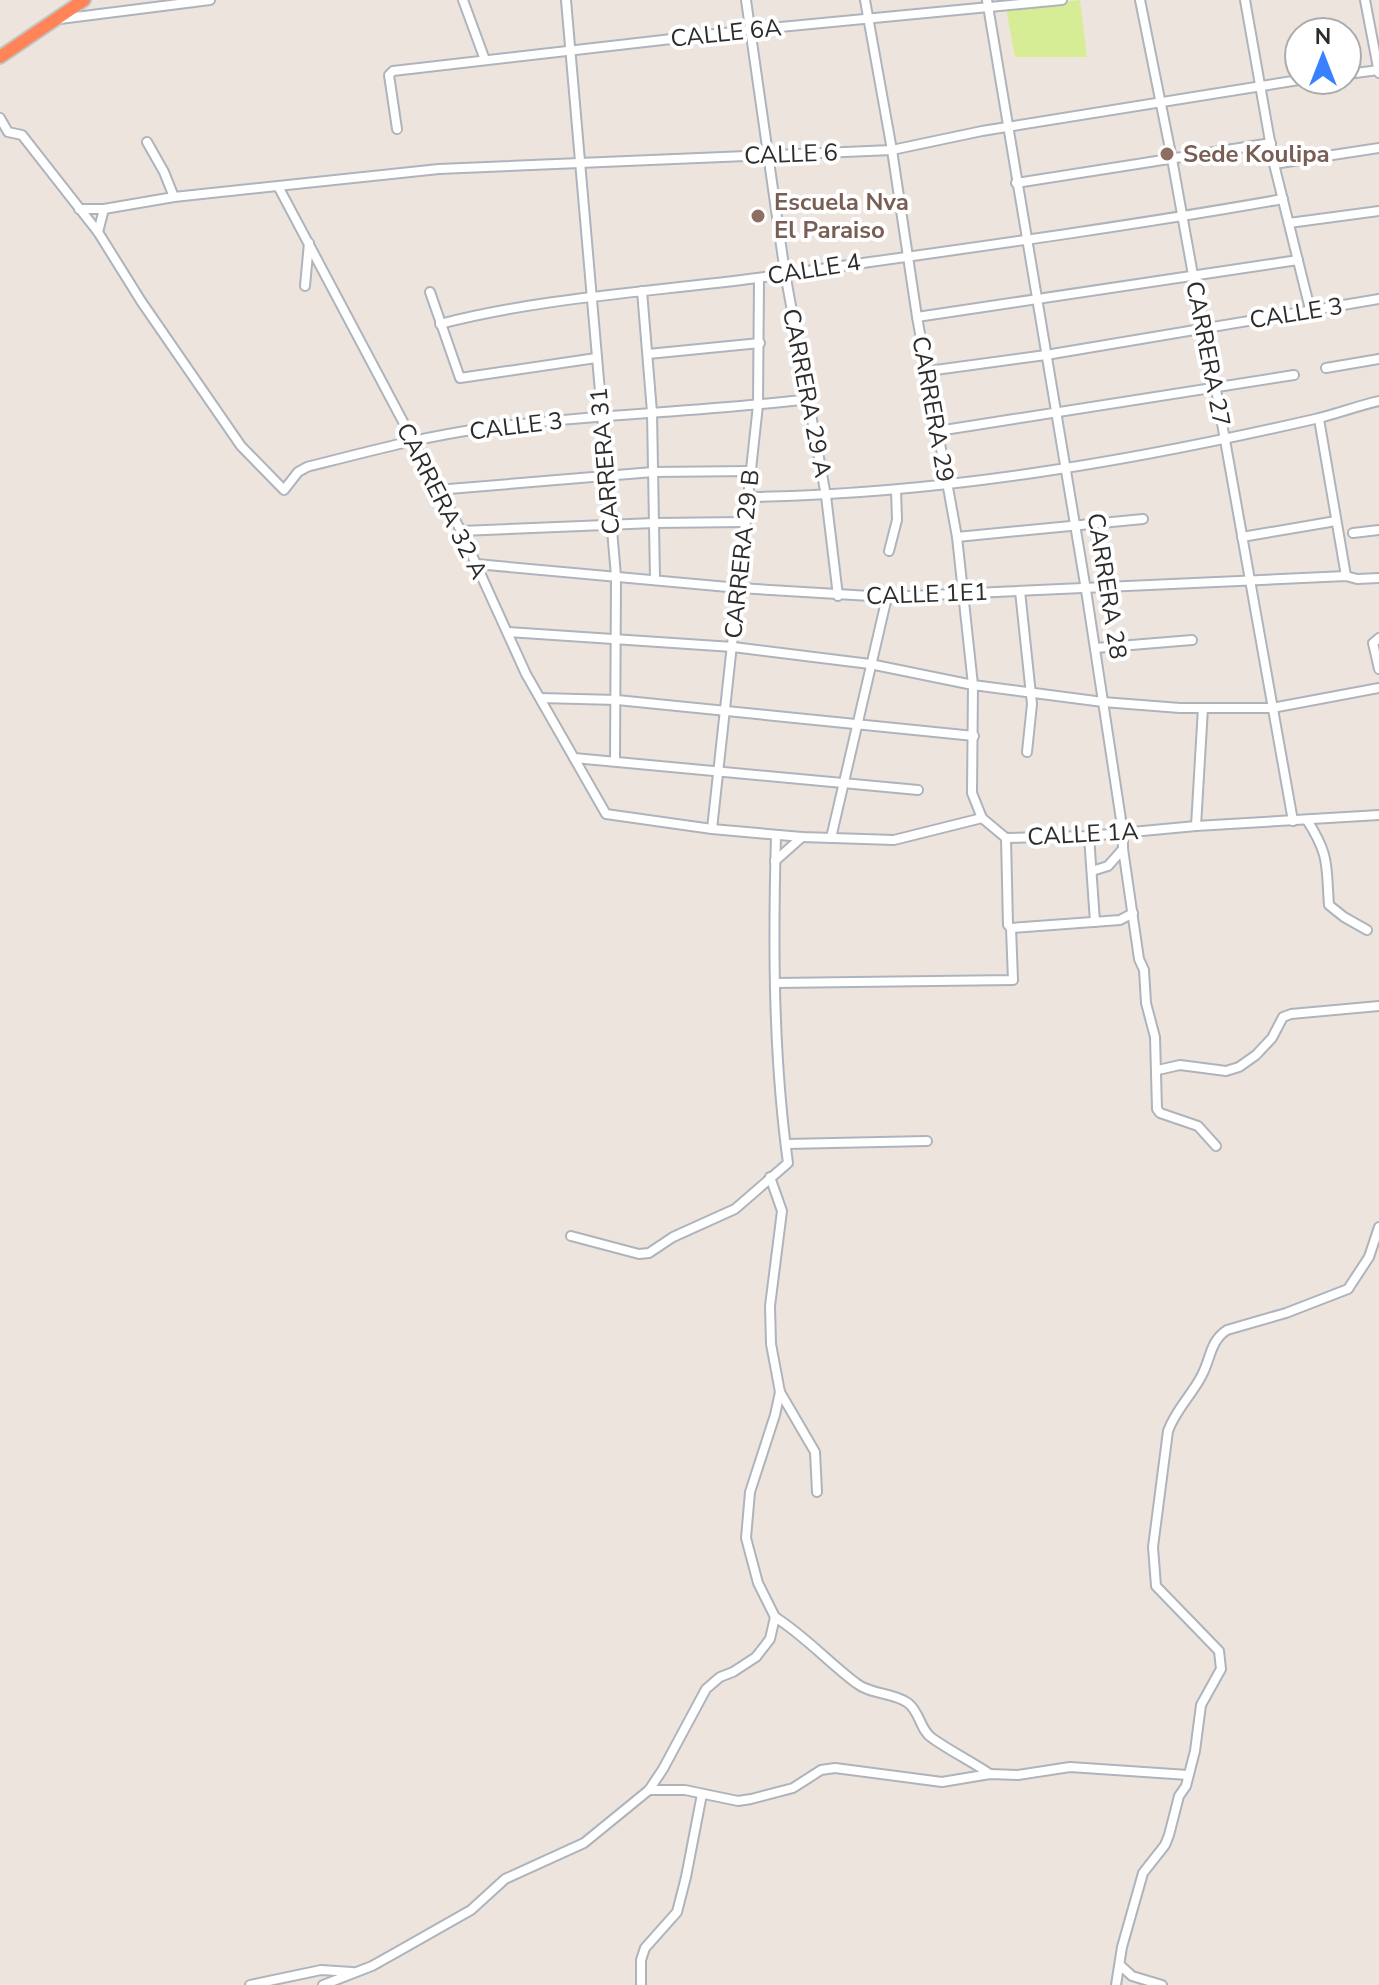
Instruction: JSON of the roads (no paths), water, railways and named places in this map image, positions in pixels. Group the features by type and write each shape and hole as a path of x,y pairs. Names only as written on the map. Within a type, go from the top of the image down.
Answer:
{"highway":[{"path":"0,57 84,0"}],"street":[{"path":"54,20 210,0"},
{"path":"463,0 485,60"},
{"name":"CARRERA 31","path":"566,0 616,576 615,760"},
{"name":"CARRERA 29 A","path":"746,0 785,273 826,496 838,596"},
{"name":"CARRERA 29","path":"865,0 957,537 973,685 972,793 982,818"},
{"name":"CALLE 6A","path":"397,129 390,73 750,30 868,20 988,3 1062,0"},
{"name":"CARRERA 27","path":"1140,0 1205,328 1293,821"},
{"path":"1245,0 1274,164 1310,309"},
{"path":"1365,0 1379,71"},
{"name":"CARRERA 28","path":"988,3 1086,590 1139,959 1144,970 1147,1014 1155,1037 1157,1109 1160,1113 1198,1126 1216,1146"},
{"name":"CALLE 6","path":"79,209 104,209 174,197 439,169 892,150 1009,127 1283,82"},
{"path":"0,118 8,132 22,135 98,232"},
{"path":"147,142 174,197"},
{"path":"1016,183 1271,143"},
{"path":"1274,164 1379,148"},
{"name":"CARRERA 32 A","path":"279,188 461,531 540,698 606,814 712,829"},
{"name":"CALLE 4","path":"440,324 496,309 759,278 907,255 1027,241 1283,199"},
{"path":"98,232 104,209"},
{"path":"1289,223 1379,211"},
{"name":"CALLE 3","path":"98,232 141,301 241,446 284,490 303,469 413,441 485,428 809,399"},
{"path":"305,286 309,242"},
{"path":"917,317 1298,260"},
{"name":"CARRERA 29 B","path":"712,829 758,405 759,278"},
{"path":"642,291 652,412 655,580"},
{"path":"430,292 459,376 463,378 596,358"},
{"name":"CALLE 3","path":"928,371 1046,355 1379,299"},
{"path":"648,354 760,343"},
{"path":"1326,368 1379,359"},
{"path":"938,431 1294,375"},
{"path":"749,497 826,496 947,486 1066,469 1319,419 1379,401"},
{"path":"1319,419 1346,576"},
{"path":"437,490 653,472 751,471"},
{"path":"889,551 897,520 896,490"},
{"path":"957,537 1143,519"},
{"path":"1242,537 1336,521"},
{"path":"461,531 746,522"},
{"path":"1353,533 1379,530"},
{"name":"CALLE 1E1","path":"476,564 838,596 887,597 1086,590 1250,579 1379,578"},
{"path":"1020,591 1032,704 1027,752"},
{"path":"831,838 887,597"},
{"path":"508,632 733,647 870,664 973,685 1103,702 1180,708 1272,708 1379,688"},
{"path":"1379,638 1373,643 1379,669"},
{"path":"1095,648 1192,640"},
{"path":"540,698 617,700 974,736"},
{"path":"1196,826 1203,708"},
{"path":"574,758 918,790"},
{"name":"CALLE 1A","path":"982,818 1006,838 1089,836 1379,815"},
{"path":"712,829 802,837 894,840 982,818"},
{"path":"1307,820 1322,844 1329,876 1329,905 1367,930"},
{"path":"571,1236 639,1254 649,1253 673,1237 745,1203 788,1163 776,983 776,835"},
{"path":"1089,836 1095,922"},
{"path":"775,861 802,837"},
{"path":"776,983 1013,980 1006,838"},
{"path":"1092,871 1108,866 1123,849"},
{"path":"1011,928 1120,920 1133,913"},
{"path":"1158,1070 1180,1065 1226,1071 1239,1067 1256,1055 1272,1038 1283,1017 1379,1006"},
{"path":"786,1144 927,1141"},
{"path":"770,1177 782,1211 770,1306 771,1344 780,1392 815,1452 817,1492"},
{"path":"1116,1985 1122,1947 1143,1873 1165,1845 1179,1796 1186,1786 1199,1732 1201,1705 1221,1669 1219,1651 1156,1586 1153,1547 1168,1431 1174,1414 1202,1377 1218,1335 1348,1289 1377,1242 1379,1227"},
{"path":"780,1392 750,1492 746,1538 758,1583 775,1617 799,1632 831,1664 863,1688 910,1705 931,1738 990,1774"},
{"path":"323,1985 372,1966 471,1910 505,1879 584,1843 649,1790 706,1689 720,1677 756,1657 770,1639 775,1617"},
{"path":"649,1790 685,1790 738,1801 793,1788 821,1770 835,1768 942,1782 1070,1767 1188,1775"},
{"path":"641,1985 641,1960 645,1948 677,1912 702,1794"},
{"path":"1120,1965 1132,1976 1162,1985"},
{"path":"250,1985 321,1970 353,1972"}],"place":[{"name":"Sede Koulipa","path":"1167,154"},
{"name":"Escuela Nva El Paraiso","path":"758,216"}]}
